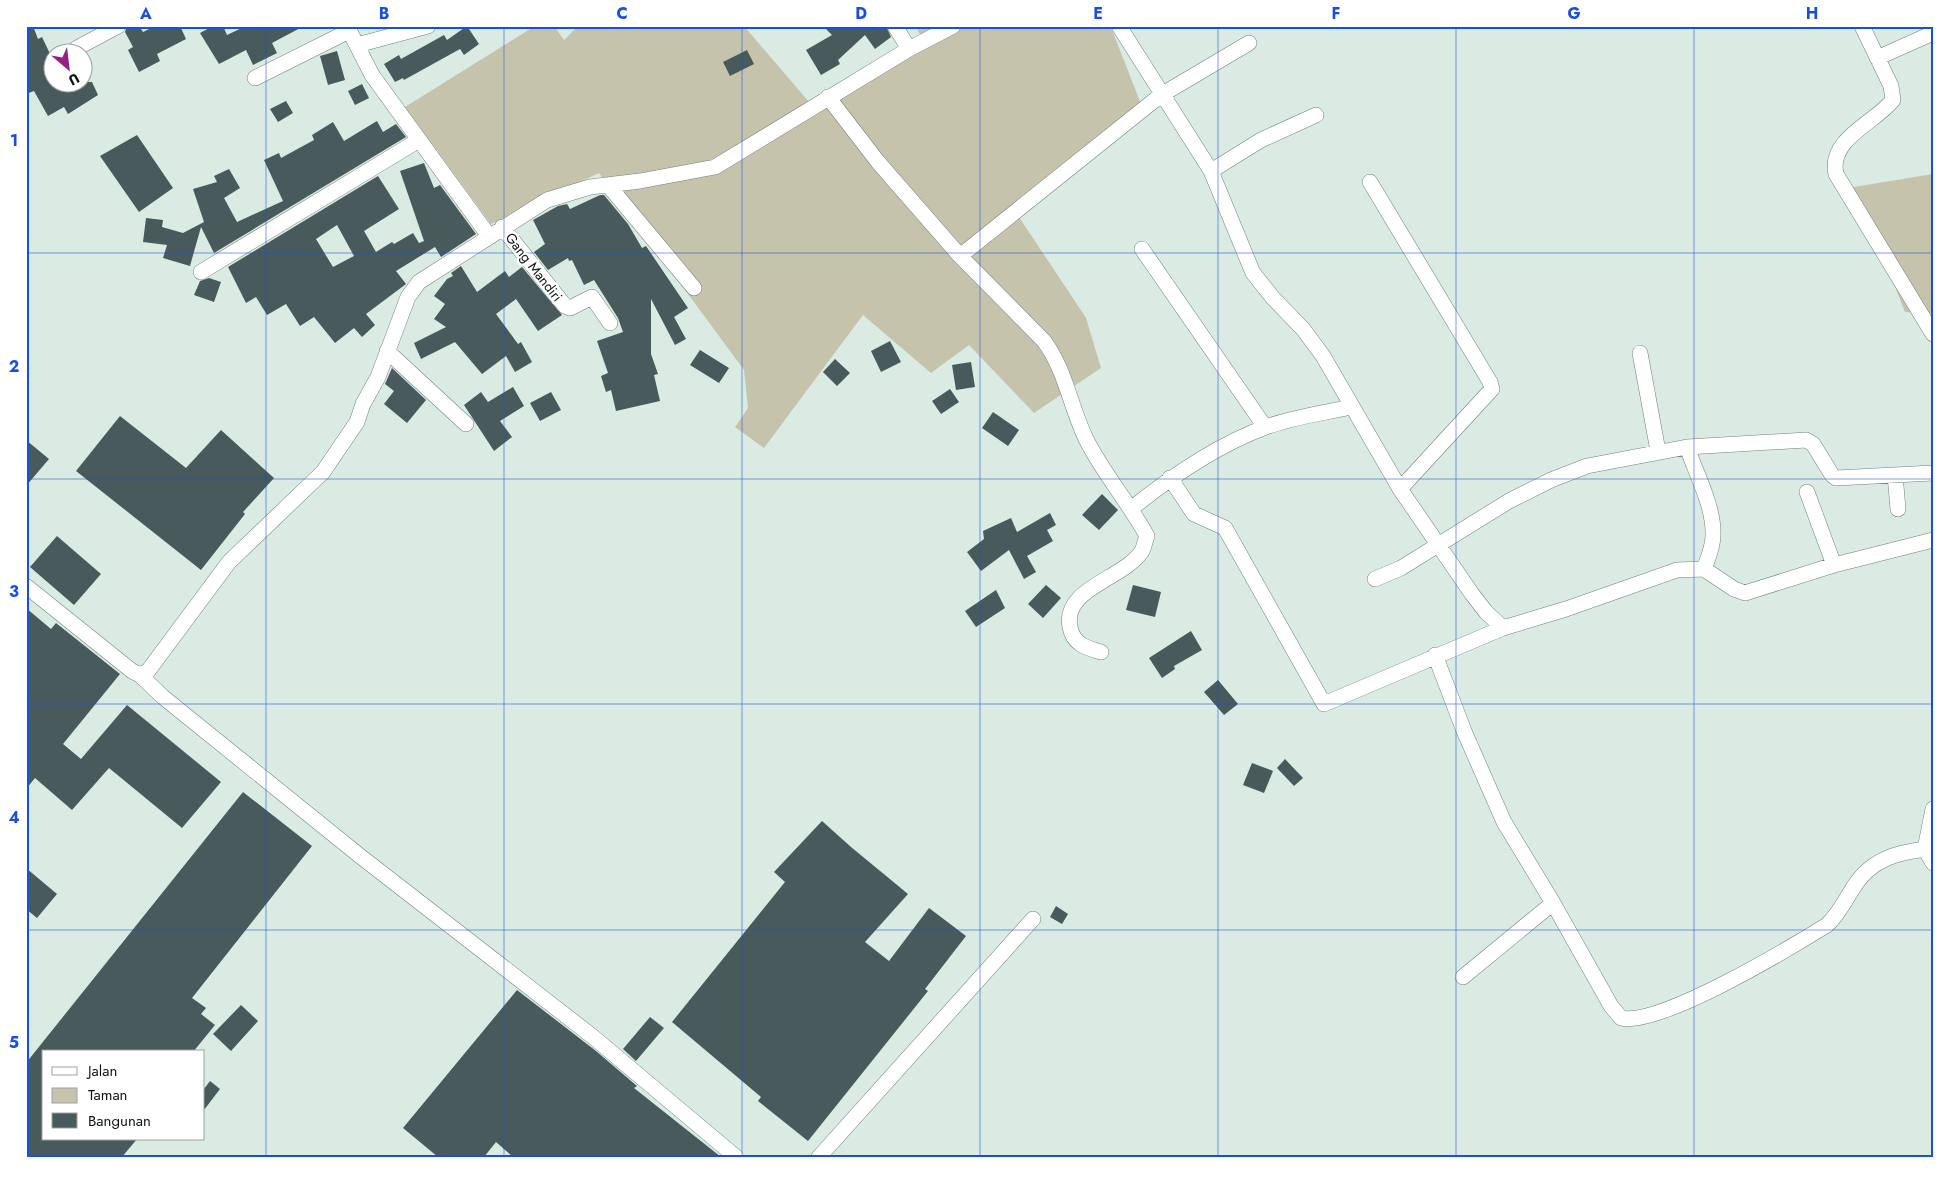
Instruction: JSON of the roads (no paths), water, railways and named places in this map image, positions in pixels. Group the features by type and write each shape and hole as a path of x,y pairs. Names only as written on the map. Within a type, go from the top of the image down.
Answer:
{"street":[{"path":"88,42 118,26"},
{"path":"357,45 428,26"},
{"path":"895,26 909,49"},
{"path":"140,675 148,671 153,665 229,562 322,472 357,422 363,404 378,376 413,288 502,227 547,200 590,187 714,167 909,49 953,26"},
{"path":"1119,26 1161,95 1211,171 1253,273 1323,356 1400,489 1481,606 1503,628"},
{"path":"1862,26 1891,86 1892,100 1886,108 1848,138 1838,153 1834,166 1836,174 1933,334"},
{"path":"255,78 348,29 372,75 489,236"},
{"path":"1877,58 1933,33"},
{"path":"960,256 1161,95 1249,43"},
{"path":"828,97 878,162 960,256 1020,315 1056,357 1088,443 1132,508 1147,536 1142,551 1119,571 1078,598 1069,613 1071,634 1077,642 1101,652"},
{"path":"1211,171 1261,140 1316,115"},
{"path":"201,272 419,140"},
{"path":"1370,182 1490,382 1492,389 1400,489"},
{"path":"608,185 694,288"},
{"name":"Gang Mandiri","path":"502,227 564,306 570,308 592,297 610,322"},
{"path":"1142,249 1265,427"},
{"path":"387,351 466,424"},
{"path":"1640,353 1658,451"},
{"path":"1132,508 1170,478 1228,445 1265,427 1300,417 1351,407"},
{"path":"1375,579 1400,568 1509,501 1550,480 1587,466 1658,451 1687,447 1806,440 1813,444 1834,477 1933,473"},
{"path":"1687,447 1709,510 1713,534 1712,550 1704,569"},
{"path":"1895,475 1898,509"},
{"path":"1170,478 1194,514 1225,528 1324,704 1435,655 1503,628 1566,610 1677,570 1704,569 1734,589 1745,593 1834,565 1933,540"},
{"path":"1807,492 1834,565"},
{"path":"26,586 140,675 163,697 360,856 592,1036 736,1157"},
{"path":"1435,655 1464,731 1504,822 1553,903 1614,1012 1621,1018 1640,1019 1718,986 1790,948 1832,920 1856,884 1870,868 1884,858 1902,852 1929,848"},
{"path":"1933,809 1929,848 1933,864"},
{"path":"1463,976 1553,903"},
{"path":"819,1157 1033,919"}]}
